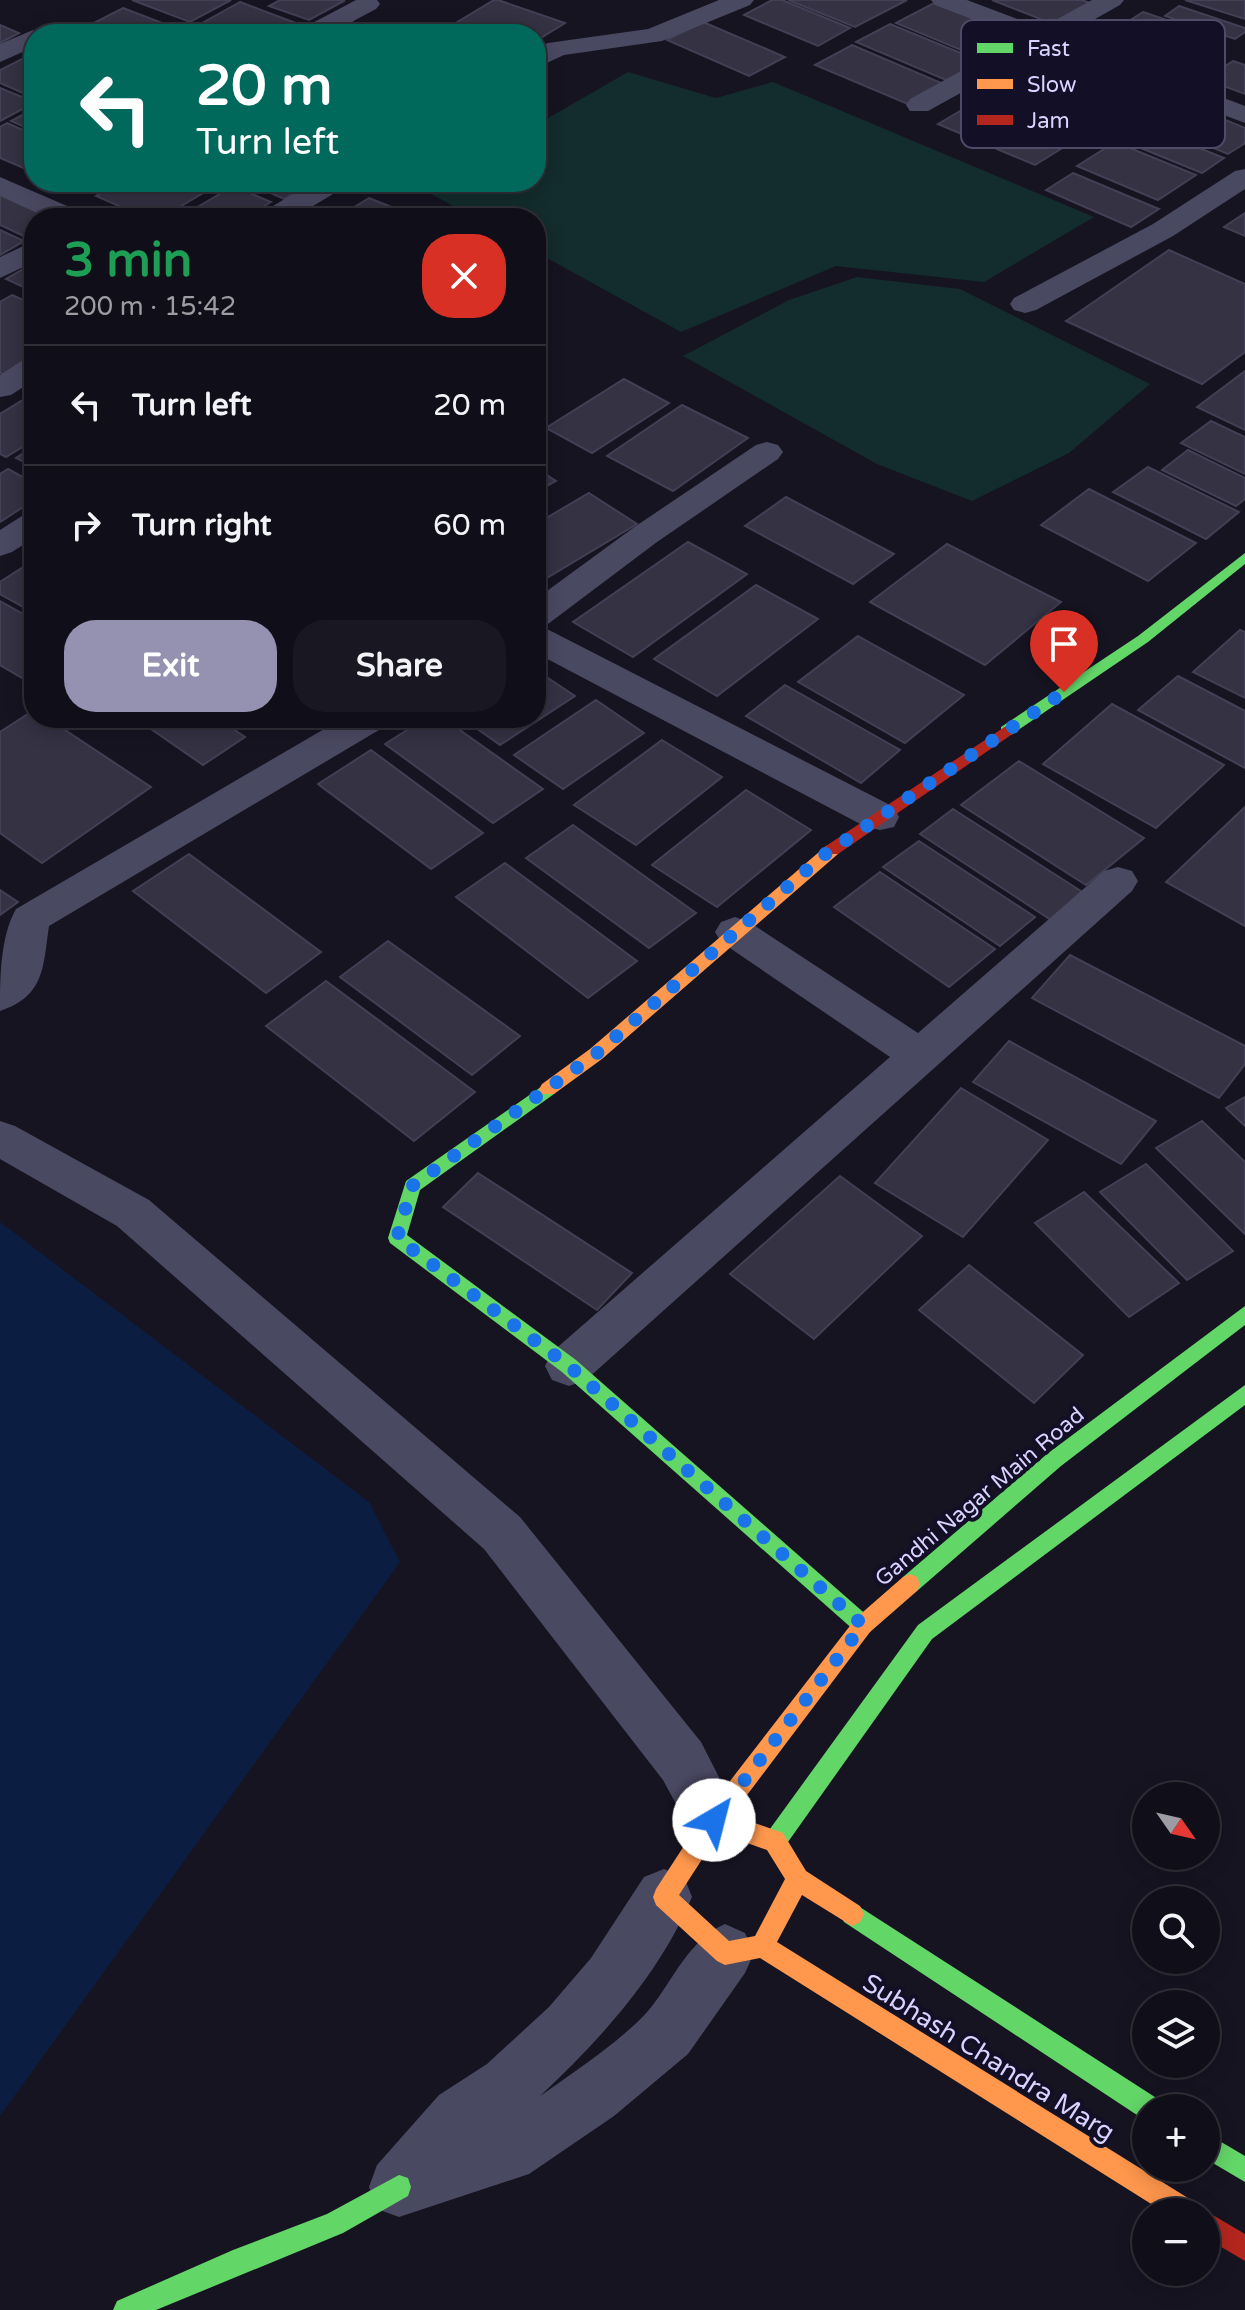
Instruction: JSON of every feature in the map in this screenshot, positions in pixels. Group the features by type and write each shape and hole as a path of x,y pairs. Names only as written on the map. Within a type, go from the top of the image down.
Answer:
{"street":[{"path":"944,0 999,20"},
{"path":"1076,20 1111,0"},
{"path":"546,54 557,48 653,36 736,1"},
{"path":"329,24 367,4"},
{"path":"0,54 24,42"},
{"path":"919,105 961,83"},
{"path":"1225,107 1245,115"},
{"path":"1025,304 1163,230 1245,177"},
{"path":"27,192 54,208"},
{"path":"290,208 316,192"},
{"path":"0,269 24,256"},
{"path":"0,388 24,373"},
{"path":"546,609 645,535 767,452"},
{"path":"0,545 24,529"},
{"path":"863,1625 569,1366 397,1238 412,1186 596,1054 824,855 1143,639 1245,557"},
{"path":"546,643 880,817"},
{"path":"0,995 21,978 30,919 354,728"},
{"path":"569,1366 1118,881"},
{"path":"735,932 921,1056"},
{"path":"0,1138 133,1213 502,1533 682,1761 714,1820 775,1841 798,1879 743,1950 667,2033 593,2095 508,2153 399,2187 334,2224 233,2263 126,2310"},
{"name":"Gandhi Nagar Main Road","path":"664,1897 714,1820 863,1625 1054,1460 1245,1314"},
{"path":"775,1841 925,1632 1245,1394"},
{"name":"Subhash Chandra Marg","path":"798,1879 1132,2097"},
{"path":"399,2187 460,2116 508,2085 570,2028 611,1978 664,1897"},
{"name":"Subhash Chandra Marg","path":"664,1897 743,1950 1163,2198"},
{"path":"1220,2154 1245,2170"},
{"path":"1220,2233 1245,2248"}],"green space":[{"path":"628,72 716,98 773,82 1094,217 984,282 836,266 681,332 546,258 546,208 457,208 428,192 546,192 546,119"},
{"path":"857,277 960,289 1150,384 1069,453 972,501 877,464 683,356 789,300"}],"water":[{"path":"0,1222 369,1502 400,1562 0,2116"}],"building":[{"path":"132,0 231,0 190,22"},
{"path":"280,0 344,1 309,20 269,6"},
{"path":"494,0 565,23 546,35 546,24 454,24"},
{"path":"772,0 782,0 850,28 818,46 744,15"},
{"path":"788,0 907,0 855,27"},
{"path":"992,0 1082,0 1090,3 1060,20 1043,20"},
{"path":"1185,0 1245,0 1245,19"},
{"path":"240,2 298,24 209,24 204,22"},
{"path":"934,3 977,20 961,20 961,50 896,23"},
{"path":"1179,6 1221,20 1177,20 1165,16"},
{"path":"123,8 165,24 92,24"},
{"path":"1143,12 1167,20 1130,20"},
{"path":"1225,21 1245,28 1245,32 1235,39 1225,36"},
{"path":"703,22 785,57 749,76 667,40"},
{"path":"890,24 961,53 961,79 953,83 856,42"},
{"path":"0,25 19,33 0,43"},
{"path":"852,45 946,85 910,105 815,65"},
{"path":"24,60 24,94 0,83 0,70"},
{"path":"1233,61 1245,65 1245,94 1225,86 1225,66"},
{"path":"0,88 24,98 24,108 0,121"},
{"path":"961,110 961,134 938,124"},
{"path":"24,114 24,127 11,121"},
{"path":"1225,120 1245,128 1245,143 1228,154 1213,148 1225,148"},
{"path":"7,123 24,131 24,168 0,158 0,127"},
{"path":"995,148 1062,148 1035,165"},
{"path":"1106,148 1130,148 1196,175 1158,200 1077,166"},
{"path":"1141,148 1199,148 1224,158 1202,173"},
{"path":"1073,173 1159,209 1131,227 1046,190"},
{"path":"103,192 205,192 178,208 123,208 96,196"},
{"path":"223,192 247,192 271,202 261,208 196,208"},
{"path":"268,192 296,192 284,199"},
{"path":"0,193 33,208 24,208 24,236 0,225"},
{"path":"369,198 394,208 352,208"},
{"path":"1245,213 1245,236 1224,227"},
{"path":"0,230 24,241 0,255"},
{"path":"1169,250 1245,284 1245,352 1202,384 1066,321"},
{"path":"24,269 24,287 6,279"},
{"path":"12,295 24,300 24,367 8,377 0,373 0,302"},
{"path":"1245,371 1245,430 1197,407"},
{"path":"624,379 669,403 592,453 546,428"},
{"path":"24,399 24,446 6,457 0,454 0,414"},
{"path":"682,405 748,438 673,491 607,456"},
{"path":"1211,421 1245,437 1245,474 1181,443"},
{"path":"1188,450 1245,478 1245,499 1236,506 1162,470"},
{"path":"1148,467 1239,512 1206,539 1113,492"},
{"path":"8,469 24,478 24,506 0,522 0,474"},
{"path":"546,474 556,481 546,486"},
{"path":"1089,489 1196,543 1148,581 1041,525"},
{"path":"589,493 637,524 546,578 546,518"},
{"path":"786,497 894,554 853,584 745,526"},
{"path":"688,542 747,574 633,657 573,622"},
{"path":"947,544 1061,602 985,665 870,602"},
{"path":"24,566 24,607 0,594 0,582"},
{"path":"756,585 818,619 717,696 654,659"},
{"path":"0,601 24,614 24,679 0,665"},
{"path":"1240,630 1245,632 1245,698 1193,672"},
{"path":"858,636 964,695 905,743 798,682"},
{"path":"1178,676 1245,711 1245,768 1138,710"},
{"path":"546,677 575,696 546,715"},
{"path":"785,685 900,750 861,783 746,716"},
{"path":"596,700 644,733 563,789 514,755"},
{"path":"1112,704 1224,765 1156,828 1043,764"},
{"path":"24,716 24,728 62,728 151,787 42,863 0,833 0,732"},
{"path":"149,728 232,728 245,737 203,765"},
{"path":"410,728 457,728 543,789 493,823 385,744"},
{"path":"476,728 526,728 500,745"},
{"path":"662,740 722,777 636,845 574,805"},
{"path":"371,750 483,833 431,869 318,784"},
{"path":"1019,761 1144,838 1086,885 961,805"},
{"path":"746,790 811,830 717,907 652,865"},
{"path":"1245,807 1245,926 1166,882"},
{"path":"953,809 1084,893 1051,920 920,834"},
{"path":"573,825 696,913 649,948 526,858"},
{"path":"919,841 1035,917 1000,946 883,867"},
{"path":"189,854 321,952 266,993 133,891"},
{"path":"505,863 637,961 588,998 456,897"},
{"path":"880,872 995,949 949,987 834,907"},
{"path":"0,890 18,902 0,915"},
{"path":"388,941 520,1036 472,1075 340,977"},
{"path":"1070,955 1245,1046 1245,1064 1219,1098 1032,998"},
{"path":"326,981 475,1092 414,1141 266,1026"},
{"path":"1009,1041 1156,1121 1121,1164 973,1082"},
{"path":"961,1088 1048,1140 963,1237 875,1183"},
{"path":"1245,1097 1245,1126 1226,1108"},
{"path":"1202,1121 1245,1162 1245,1234 1156,1148"},
{"path":"1146,1164 1233,1251 1187,1280 1100,1192"},
{"path":"478,1173 632,1273 597,1310 443,1207"},
{"path":"840,1176 922,1236 814,1339 730,1274"},
{"path":"1084,1192 1179,1283 1129,1317 1035,1223"},
{"path":"969,1265 1083,1355 1034,1403 919,1310"}],"traffic: fast":[{"path":"1006,731 1143,639 1245,557"},
{"path":"548,1089 412,1186 397,1238 569,1366 863,1625"},
{"path":"910,1584 1054,1460 1245,1314"},
{"path":"775,1841 925,1632 1245,1394"},
{"path":"852,1914 1132,2097"},
{"path":"1220,2154 1245,2170"},
{"path":"126,2310 233,2263 334,2224 399,2187"}],"traffic: slow":[{"path":"548,1089 596,1054 832,850"},
{"path":"714,1820 863,1625 910,1584"},
{"path":"798,1879 762,1946 725,1953 664,1897 714,1820 775,1841 798,1879 852,1914"},
{"path":"762,1946 1165,2198"}],"traffic: jam":[{"path":"832,850 1006,731"},
{"path":"1220,2233 1245,2248"}],"route":[{"path":"714,1820 863,1625 569,1366 397,1238 412,1186 596,1054 824,855 1064,692"}]}
